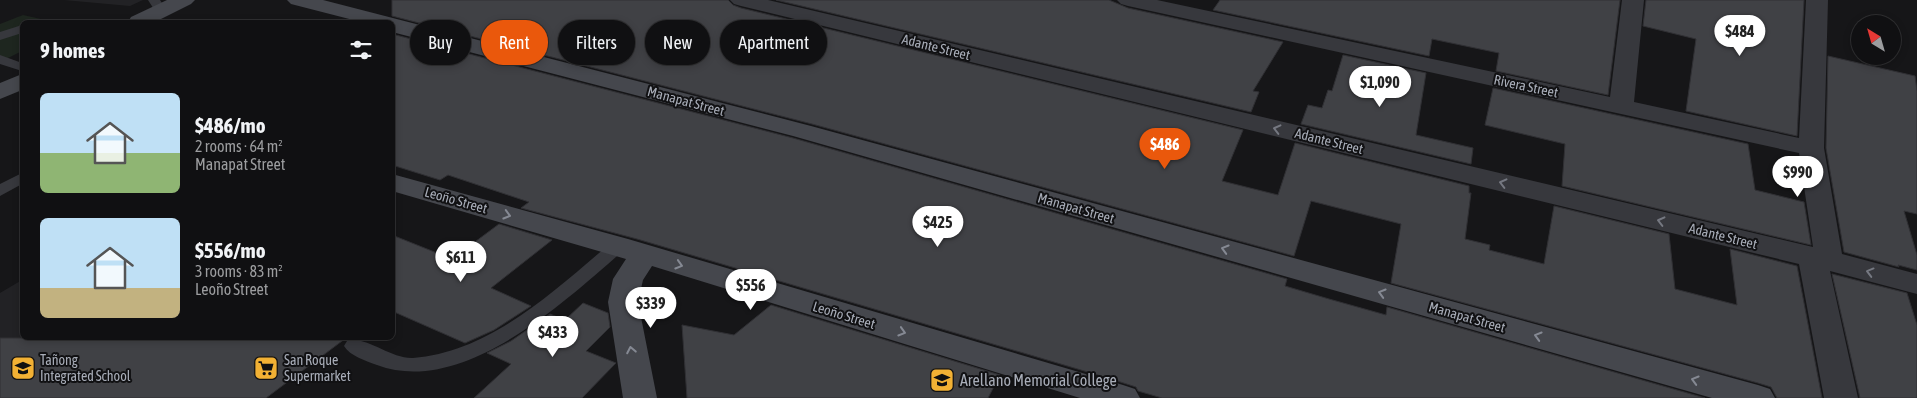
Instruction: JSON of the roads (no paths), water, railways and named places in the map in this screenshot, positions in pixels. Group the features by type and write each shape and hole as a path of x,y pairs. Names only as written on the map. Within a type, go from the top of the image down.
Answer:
{"main road":[{"path":"141,20 157,6 184,0"},
{"path":"298,0 377,20"},
{"name":"Manapat Street","path":"395,25 802,132 1726,393 1758,398"},
{"path":"0,92 20,82"},
{"name":"Leoño Street","path":"395,183 631,251 1117,397"},
{"path":"631,251 628,279 622,302 640,398"}],"street":[{"name":"Adante Street","path":"742,0 1821,259 1917,284"},
{"name":"Rivera Street","path":"1130,0 1811,148"},
{"path":"1621,107 1633,0"},
{"path":"1817,0 1811,148 1828,253 1814,264 1841,398"}],"lane":[{"path":"0,36 20,30"},
{"path":"0,59 20,66"},
{"path":"0,191 20,179"},
{"path":"354,346 380,358 410,366 448,359 497,339 631,251"}],"place":[{"name":"Tañong Integrated School","path":"23,368"},
{"name":"San Roque Supermarket","path":"266,368"},
{"name":"Arellano Memorial College","path":"942,380"}]}
